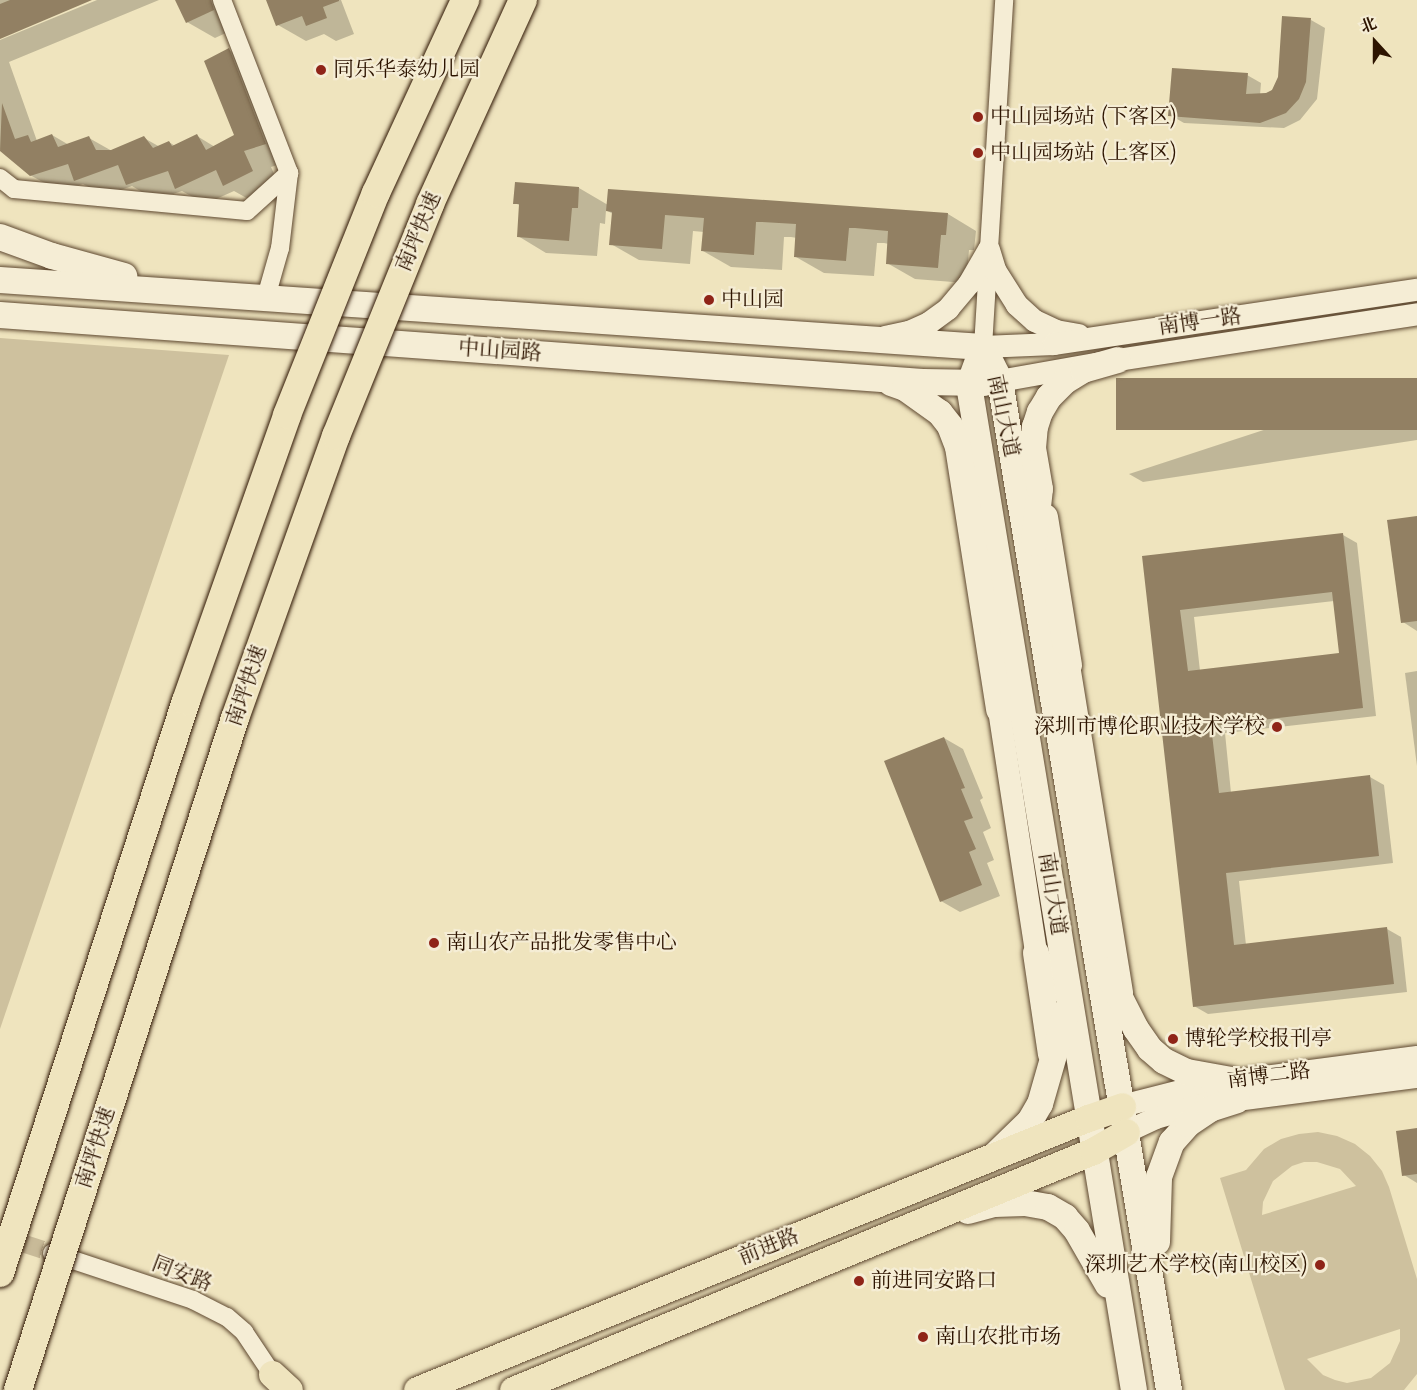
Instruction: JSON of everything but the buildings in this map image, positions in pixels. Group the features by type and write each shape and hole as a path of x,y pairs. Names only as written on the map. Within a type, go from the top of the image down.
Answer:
{"highway":[{"path":"0,1273 186,701 287,415 376,193 465,0"},
{"name":"南坪快速","path":"18,1390 235,718 336,436 430,204 524,0"}],"main road":[{"path":"0,237 107,273 203,293"},
{"name":"中山园路","path":"0,279 983,346"},
{"name":"中山园路","path":"0,315 969,384 1000,381"},
{"name":"南山大道","path":"983,346 1000,381 1168,1390"},
{"name":"南山大道","path":"983,346 969,384 1134,1390"},
{"path":"1069,665 1033,448 1035,428 1040,412 1049,397 1065,381 1083,370 1118,360"},
{"path":"873,377 905,388 939,413 950,426 958,447 999,710"},
{"path":"958,447 969,384"},
{"path":"1031,577 1040,489"},
{"path":"976,564 1008,626"},
{"path":"1095,949 1136,1029 1150,1049 1164,1061 1234,1090"},
{"path":"1036,953 1052,1069"},
{"path":"994,1156 1030,1121 1040,1104 1070,1002"},
{"path":"1156,1314 1157,1197 1164,1160 1172,1143 1188,1124 1234,1090"},
{"name":"前进路","path":"433,1387 994,1156 1122,1106"},
{"name":"前进路","path":"513,1390 1093,1151 1126,1132"},
{"path":"924,1221 994,1204 1025,1203 1048,1207 1065,1217 1091,1252 1107,1282 1124,1328"}],"street":[{"path":"222,0 290,173 285,224 266,297"},
{"path":"983,346 1004,0"},
{"path":"0,178 15,189 247,211 290,173"},
{"path":"989,250 1005,287 1017,305 1035,321 1056,331 1106,336"},
{"path":"875,339 909,332 929,323 948,309 969,284 989,250"},
{"name":"南博一路","path":"983,346 1054,344 1417,290"},
{"path":"1000,381 1118,360 1417,314"},
{"path":"1031,577 1069,665 1124,1002 1113,1050"},
{"path":"1008,626 999,710 1036,953 1070,1002"},
{"name":"南博二路","path":"1126,1132 1234,1090 1417,1057"},
{"name":"南博二路","path":"1122,1106 1180,1090 1234,1090 1417,1077"},
{"path":"0,1236 25,1244"},
{"name":"同安路","path":"50,1252 193,1300 227,1317 244,1332 279,1385"}],"shaded area":[{"path":"0,338 229,355 0,1029"},
{"name":"深圳艺术学校(南山校区)","path":"1318,1132 1337,1136 1355,1144 1370,1156 1382,1171 1389,1187 1417,1279 1417,1374 1404,1390 1285,1390 1220,1178 1246,1170 1264,1149 1281,1139","holes":["1304,1162 1317,1162 1340,1169 1356,1186 1262,1215 1263,1202 1273,1181 1292,1166","1400,1329 1400,1341 1390,1363 1371,1378 1347,1383 1335,1380 1323,1375 1307,1359"]}],"tunnel":[{"path":"25,1244 50,1252"}],"place":[{"name":"同乐华泰幼儿园","path":"321,70"},
{"name":"中山园场站 (下客区)","path":"978,117"},
{"name":"中山园场站 (上客区)","path":"978,153"},
{"name":"中山园","path":"709,300"},
{"name":"深圳市博伦职业技术学校","path":"1277,727"},
{"name":"南山农产品批发零售中心","path":"434,943"},
{"name":"博轮学校报刊亭","path":"1173,1039"},
{"name":"深圳艺术学校(南山校区)","path":"1320,1265"},
{"name":"前进同安路口","path":"859,1281"},
{"name":"南山农批市场","path":"923,1337"}]}
